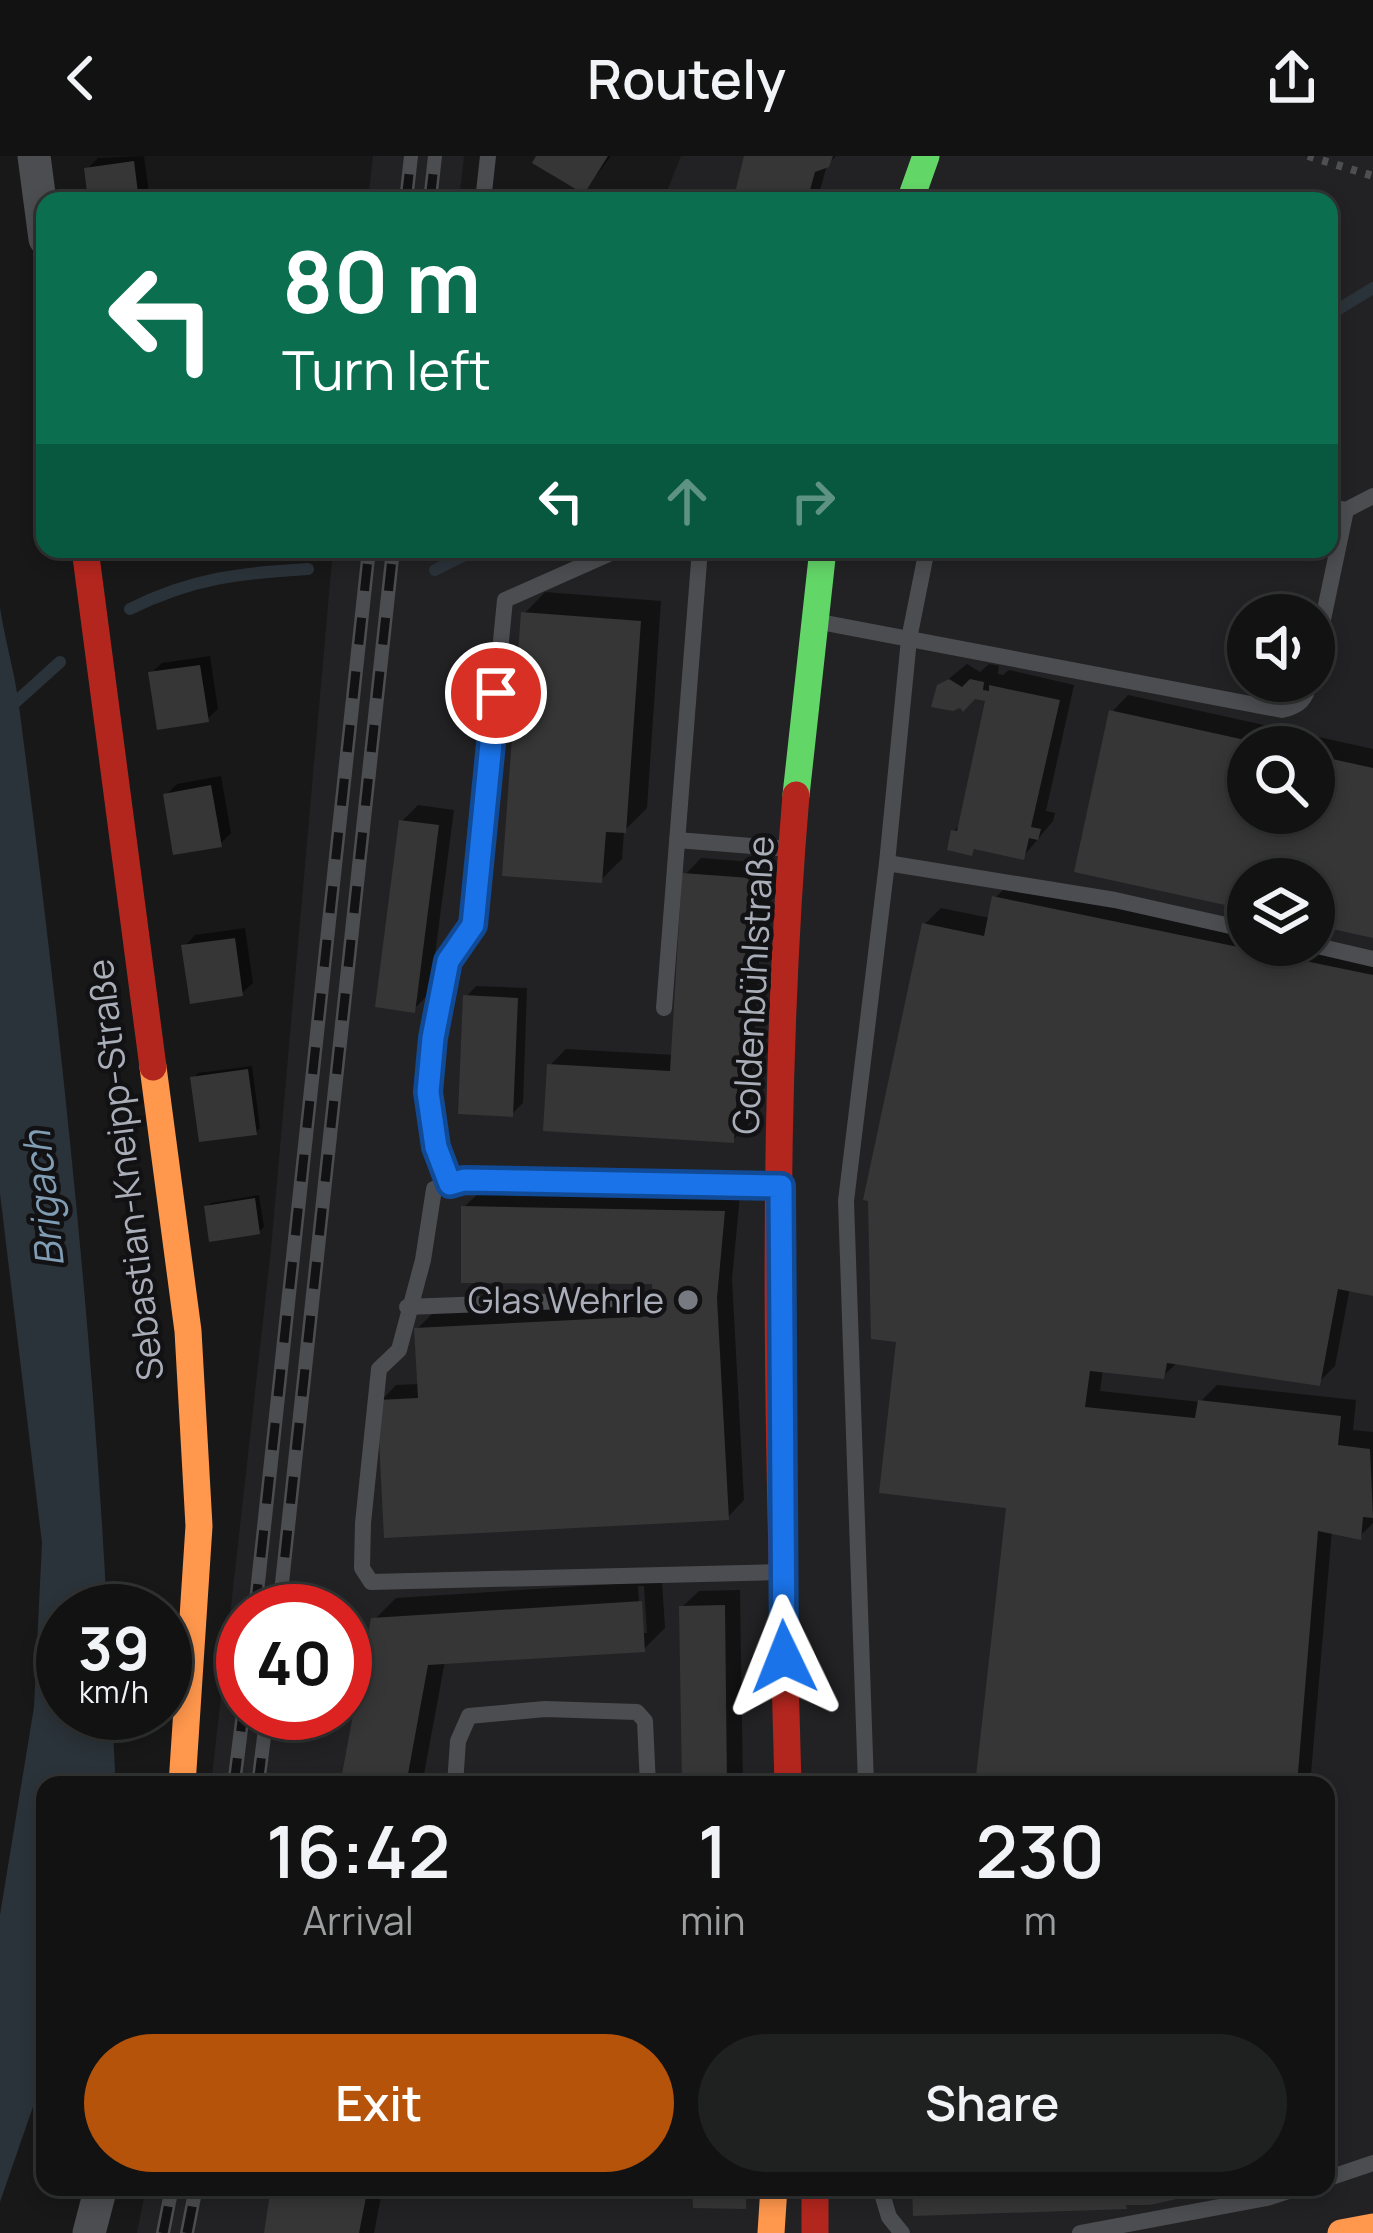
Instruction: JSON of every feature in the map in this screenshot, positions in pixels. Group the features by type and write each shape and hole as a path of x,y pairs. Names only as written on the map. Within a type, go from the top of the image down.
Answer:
{"street":[{"path":"34,156 39,192"},
{"path":"913,192 926,156"},
{"name":"Sebastian-Kneipp-Straße","path":"87,558 188,1331 199,1526 183,1776"},
{"name":"Goldenbühlstraße","path":"788,1776 781,1186 794,849 823,558"},
{"path":"89,2233 99,2196"},
{"path":"771,2233 773,2196"},
{"path":"814,2233 815,2196"},
{"path":"816,2196 831,2233"},
{"path":"1341,2233 1373,2227"}],"lane":[{"path":"484,192 488,156"},
{"path":"1338,509 1373,496"},
{"path":"450,1184 436,1147 428,1092 433,1038 448,961 473,925 505,600 600,558"},
{"path":"664,1008 699,558"},
{"path":"866,1776 847,1201 909,639 924,558"},
{"path":"1325,594 1330,558"},
{"path":"813,620 1227,700"},
{"path":"1240,702 1282,710 1301,702"},
{"path":"677,840 794,849"},
{"path":"887,863 1115,900 1227,925"},
{"path":"1335,950 1373,958"},
{"path":"781,1186 464,1180 434,1189 423,1260 399,1350 379,1369 362,1568 371,1582 782,1572"},
{"path":"407,1307 616,1299"},
{"path":"456,1776 458,1741 470,1716 544,1709 637,1712 645,1721 648,1776"},
{"path":"1335,2176 1373,2163"},
{"path":"883,2196 902,2233"},
{"path":"1080,2233 1160,2221 1264,2196"}],"path":[{"path":"1308,156 1373,176"}],"shaded area":[{"path":"373,156 464,156 460,192 369,192"},
{"path":"681,156 1373,156 1373,2233 137,2233 144,2196 1335,2196 1335,1776 212,1776 216,1740 372,1740 372,1584 234,1584 271,1249 332,558 1338,558 1338,192 667,192"}],"water":[{"name":"Brigach","path":"0,608 19,706 60,1045 105,1584 40,1584 42,1543 0,1193"},
{"path":"36,1666 36,1740 113,1740 115,1771 114,1776 36,1776 36,2098 0,2202 0,1915 34,1707"}],"building":[{"path":"536,156 608,156 585,192 532,163"},
{"path":"744,156 833,156 829,167 815,172 809,192 735,192"},
{"path":"134,161 138,192 87,192 84,168"},
{"path":"521,612 641,621 626,833 606,832 602,883 502,876"},
{"path":"200,665 209,722 157,730 148,672"},
{"path":"949,679 962,687 970,679 984,682 983,690 989,691 989,685 1060,700 1031,827 1041,829 1038,840 1029,838 1024,860 974,849 972,856 947,850 951,830 957,831 985,701 975,699 963,712 931,707 937,685"},
{"path":"1109,710 1227,736 1227,834 1335,834 1335,760 1373,768 1373,938 1335,930 1335,858 1227,858 1227,905 1074,872"},
{"path":"211,785 222,847 173,855 163,794"},
{"path":"399,820 439,825 415,1013 375,1007"},
{"path":"682,873 750,878 734,1143 543,1131 547,1064 670,1071"},
{"path":"992,896 1227,945 1227,966 1330,966 1373,975 1373,1296 1338,1289 1320,1386 1167,1363 1164,1379 1090,1371 1085,1407 1195,1418 1198,1400 1341,1416 1338,1445 1370,1449 1373,1518 1363,1517 1361,1540 1318,1531 1298,1776 976,1776 1006,1508 879,1493 896,1342 871,1339 868,1201 863,1200 922,923 984,936"},
{"path":"235,938 243,996 190,1004 181,945"},
{"path":"463,995 518,998 513,1117 458,1114"},
{"path":"248,1069 257,1135 199,1142 190,1077"},
{"path":"255,1198 260,1234 209,1242 204,1206"},
{"path":"461,1206 725,1211 717,1298 729,1520 384,1538 377,1400 418,1398 414,1328 653,1316 652,1284 461,1283"},
{"path":"642,1601 645,1652 428,1665 408,1776 342,1776 348,1740 372,1740 372,1618"},
{"path":"725,1605 727,1776 682,1776 679,1606"},
{"path":"270,2196 366,2196 359,2233 264,2233"},
{"path":"692,2196 746,2196 746,2209 693,2208"},
{"path":"912,2196 1190,2196 1126,2205 1127,2209 913,2216"}],"waterway":[{"path":"1338,309 1373,288"},
{"path":"435,570 459,558"},
{"path":"130,609 174,590 217,579 308,569"},
{"path":"0,716 60,662"}],"railway":[{"path":"407,192 411,156"},
{"path":"431,192 435,156"},
{"path":"258,1584 368,558"},
{"path":"282,1584 392,558"},
{"path":"235,1776 240,1740"},
{"path":"259,1776 264,1740"},
{"path":"163,2233 170,2196"},
{"path":"187,2233 194,2196"}],"traffic: fast":[{"path":"913,192 926,156"},
{"path":"796,795 822,558"}],"traffic: slow":[{"path":"153,1067 188,1331 199,1526 183,1776"},
{"path":"771,2233 773,2196"},
{"path":"1341,2233 1373,2227"}],"traffic: jam":[{"path":"86,558 153,1067"},
{"path":"788,1776 779,1166 796,795"},
{"path":"815,2196 815,2233"}],"place":[{"name":"Glas Wehrle","path":"688,1300"}],"route":[{"path":"496,693 473,925 448,961 433,1038 428,1092 436,1147 450,1184 464,1180 781,1186 784,1657"}]}
